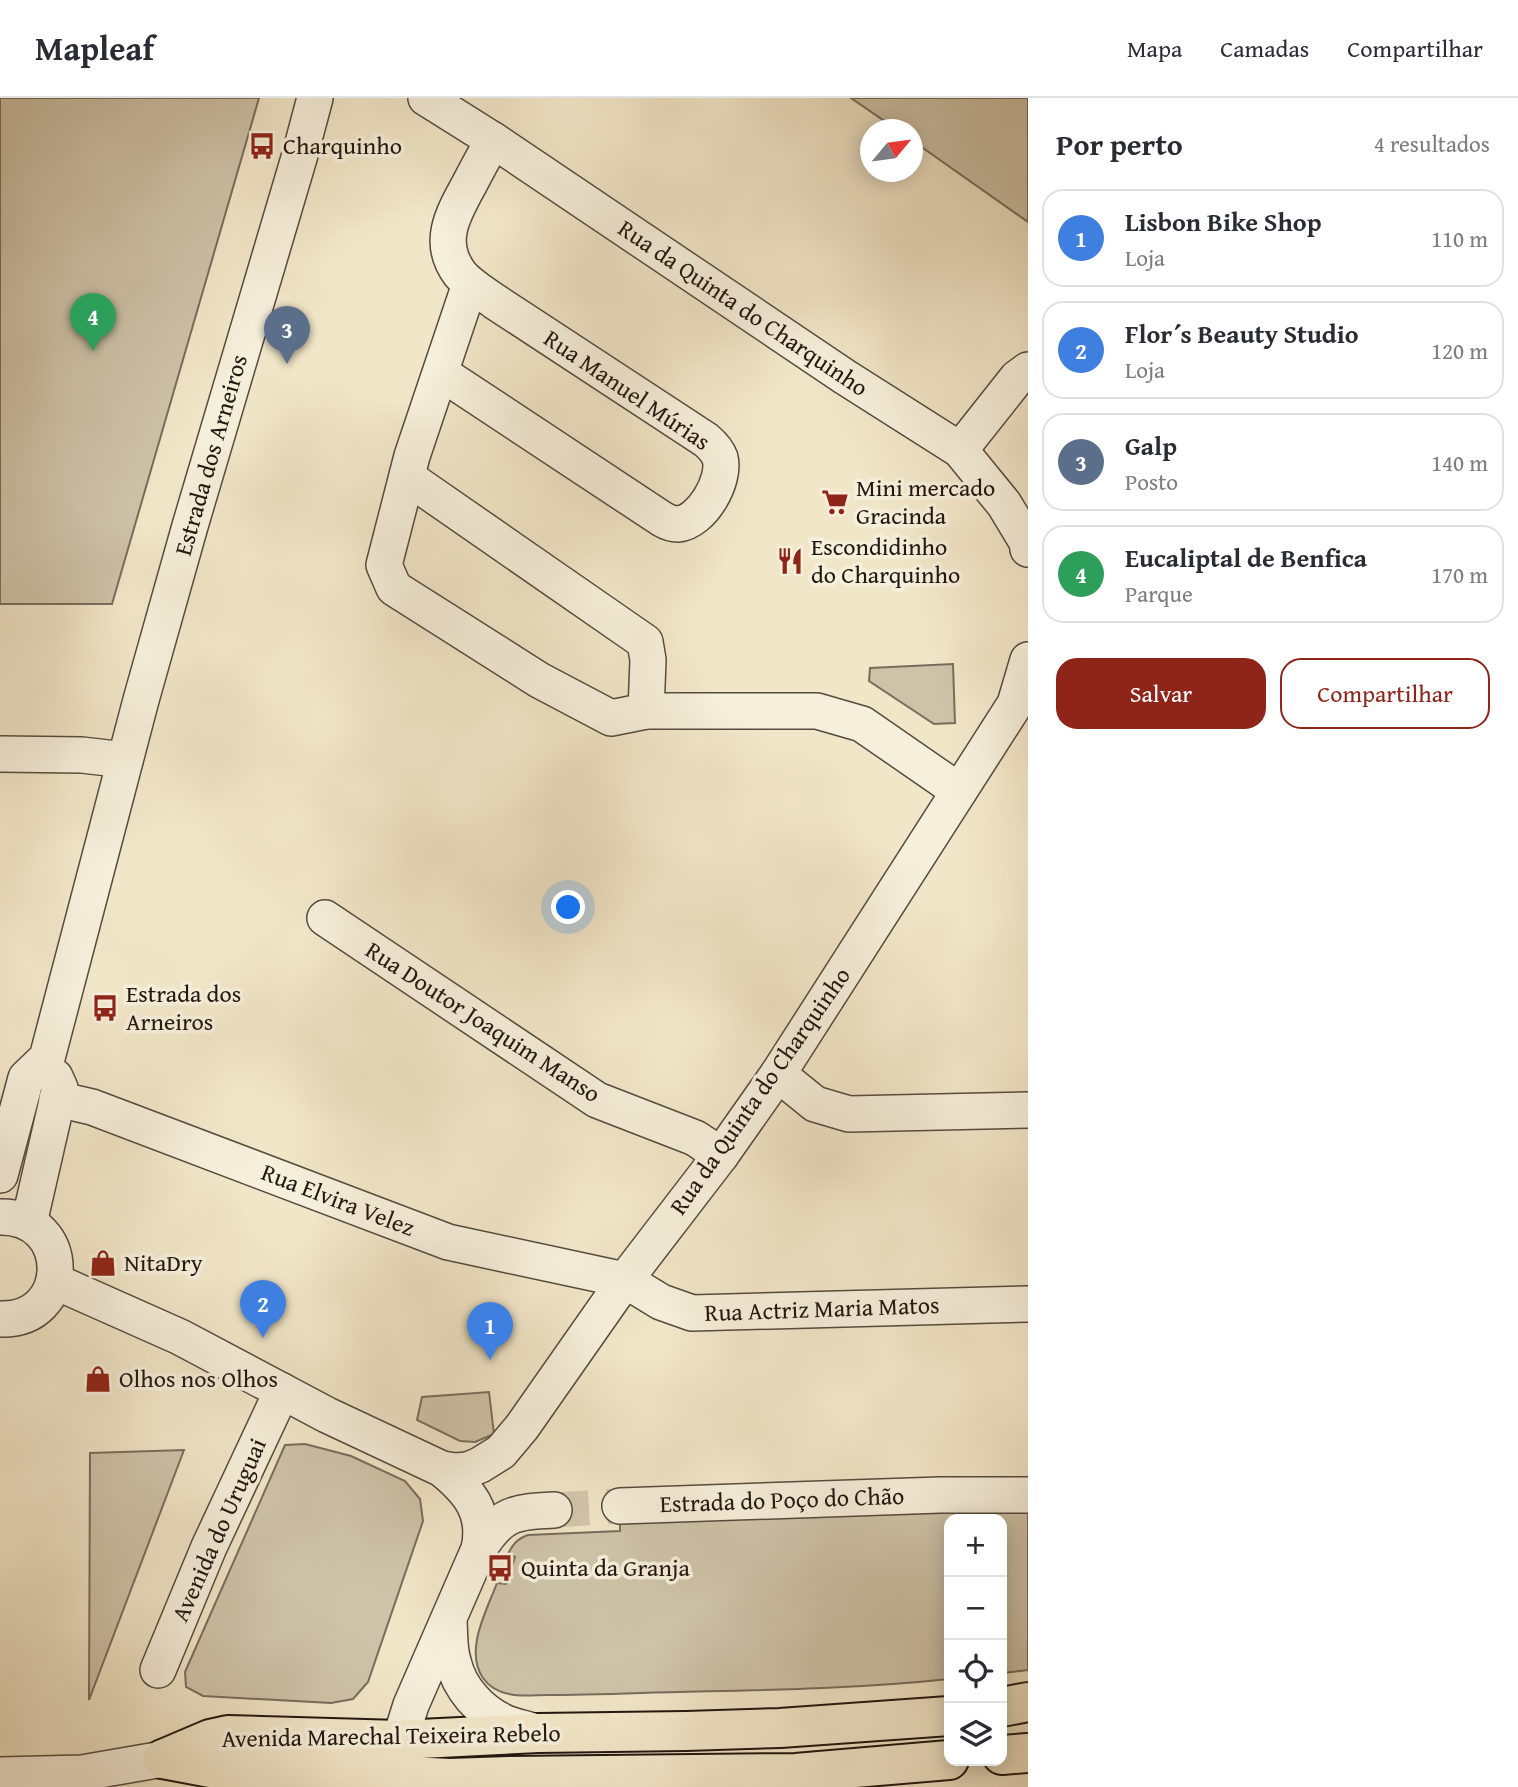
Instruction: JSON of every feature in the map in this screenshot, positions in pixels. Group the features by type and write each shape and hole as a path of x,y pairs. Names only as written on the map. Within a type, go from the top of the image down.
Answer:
{"main road":[{"path":"1007,1706 1028,1702"},
{"path":"1007,1714 1028,1715"},
{"name":"Avenida Marechal Teixeira Rebelo","path":"163,1759 210,1739 228,1735 400,1740 538,1733 780,1728 944,1716"},
{"path":"400,1740 405,1761 412,1770 426,1777"},
{"path":"321,1777 349,1765 378,1762 400,1740"},
{"path":"1007,1755 1028,1753"},
{"name":"Avenida Marechal Teixeira Rebelo","path":"163,1759 221,1770 321,1777 450,1778 796,1773 944,1760"},
{"path":"796,1773 844,1787"}],"street":[{"name":"Estrada dos Arneiros","path":"0,1175 26,1078 47,1058 190,526 315,98"},
{"name":"Rua da Quinta do Charquinho","path":"426,98 960,450 1004,504 1028,548"},
{"name":"Rua Manuel Múrias","path":"440,373 670,523 678,524 695,517 713,494 719,480 719,457 715,448 706,440 470,284 461,274 452,260 448,230 455,211 493,140"},
{"path":"470,284 412,456 384,565 394,589 539,680 611,718 646,711 817,711 862,724 959,791"},
{"path":"960,450 1017,378 1028,370"},
{"path":"407,477 645,642 648,660 646,711"},
{"name":"Rua da Quinta do Charquinho","path":"442,1469 468,1470 501,1452 522,1427 625,1280 720,1155 778,1074 1015,704 1028,660"},
{"path":"0,754 82,755 125,760"},
{"name":"Rua Doutor Joaquim Manso","path":"325,918 597,1100 695,1138 720,1155"},
{"path":"0,1319 17,1318 30,1313 50,1294 54,1281 56,1267 49,1241 40,1230 14,1220 60,1088 47,1058"},
{"path":"778,1074 815,1104 849,1114 1028,1110"},
{"name":"Rua Elvira Velez","path":"57,1099 92,1107 448,1242 625,1280"},
{"name":"Rua Actriz Maria Matos","path":"625,1280 661,1302 692,1313 1028,1304"},
{"path":"54,1281 180,1336 363,1433 442,1469 474,1502 481,1528 479,1549"},
{"name":"Avenida do Uruguai","path":"158,1670 209,1547 282,1391"},
{"name":"Estrada do Poço do Chão","path":"620,1506 1028,1494"},
{"path":"400,1740 411,1706 479,1549 491,1530 503,1519 516,1513 554,1510"},
{"path":"449,1620 453,1664 471,1698 489,1714 506,1723 538,1733"},
{"path":"0,1775 82,1773 163,1759"}],"shaded area":[{"path":"0,98 259,98 112,604 0,604"},
{"path":"851,98 1028,98 1028,222 923,148 923,119 881,119"},
{"path":"953,664 955,723 934,724 869,681 870,668"},
{"path":"489,1392 494,1434 475,1442 460,1441 417,1420 422,1397"},
{"path":"305,1444 351,1456 405,1481 420,1499 423,1521 368,1682 353,1699 331,1703 203,1696 186,1687 185,1672 285,1445"},
{"path":"184,1450 89,1700 90,1453"},
{"path":"1028,1508 1028,1670 1007,1672 1007,1514 944,1514 944,1679 796,1689 523,1696 495,1689 485,1681 478,1667 476,1643 497,1583 506,1584 515,1557 508,1554 510,1550 518,1540 528,1535 620,1531 620,1518"}],"tunnel":[{"path":"554,1510 620,1506"}],"place":[{"name":"Charquinho","path":"262,146"},
{"name":"Eucaliptal de Benfica","path":"93,351"},
{"name":"Galp","path":"287,364"},
{"name":"Mini mercado Gracinda","path":"835,502"},
{"name":"Escondidinho do Charquinho","path":"790,561"},
{"name":"Estrada dos Arneiros","path":"105,1008"},
{"name":"NitaDry","path":"103,1263"},
{"name":"Flor´s Beauty Studio","path":"263,1338"},
{"name":"Lisbon Bike Shop","path":"490,1360"},
{"name":"Olhos nos Olhos","path":"98,1379"},
{"name":"Quinta da Granja","path":"500,1568"}]}
